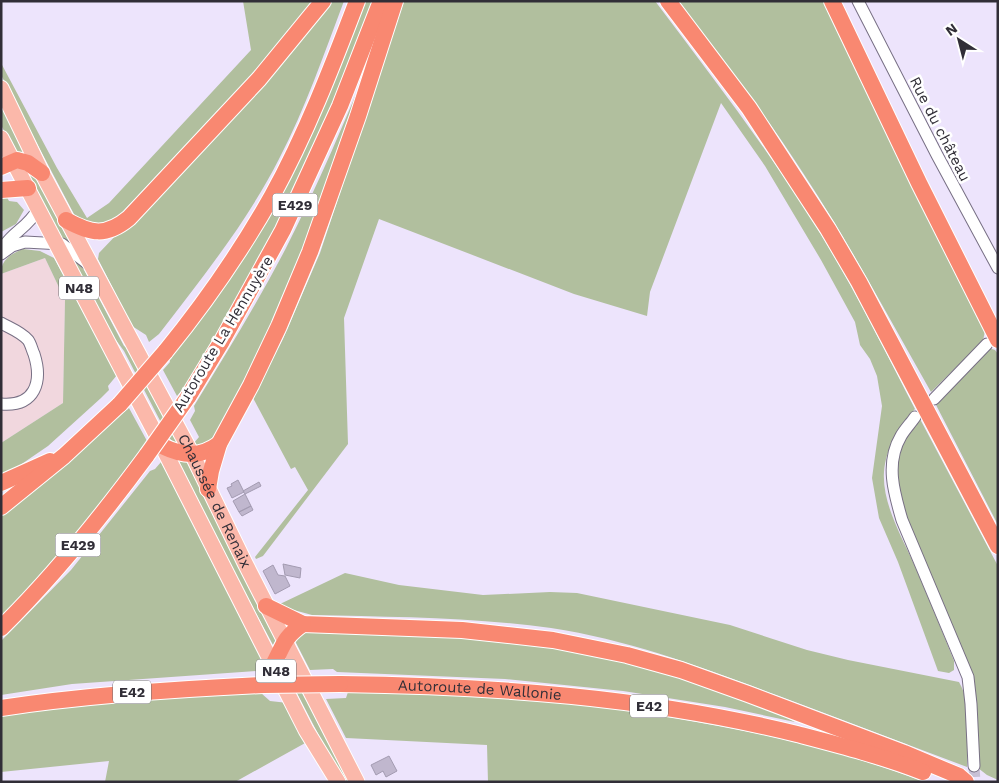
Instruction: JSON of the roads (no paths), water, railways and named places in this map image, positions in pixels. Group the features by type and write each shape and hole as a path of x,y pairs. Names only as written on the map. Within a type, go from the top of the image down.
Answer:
{"highway":[{"path":"66,220 84,230 94,232 108,231 119,226 129,218 259,79 323,1"},
{"name":"Autoroute La Hennuyère","path":"1,508 64,456 120,404 165,352 214,288 272,196 319,98 357,1"},
{"name":"Autoroute La Hennuyère","path":"1,628 76,548 112,503 188,397 226,334 284,230 340,106 381,1"},
{"path":"208,489 211,470 219,444 251,385 279,326 310,252 352,134 395,1"},
{"path":"668,1 749,108 828,229 859,282 998,546"},
{"path":"832,1 992,342"},
{"path":"7,164 17,160 28,163 42,173"},
{"path":"1,190 28,188"},
{"path":"162,446 174,452 192,454 209,451 219,444"},
{"path":"1,483 64,456"},
{"path":"266,606 303,624 462,630 553,640 627,655 681,670 748,694 904,753 959,776 966,782"},
{"path":"273,665 284,640 303,624"},
{"name":"Autoroute de Wallonie","path":"1,708 66,698 263,685 340,684 479,688 600,698 712,716 830,743 902,764 949,782"}],"main road":[{"name":"Chaussée de Renaix","path":"1,88 66,220 192,454 266,606 357,782"},
{"name":"Chaussée de Renaix","path":"1,138 7,164 28,188 306,730 338,782"}],"street":[{"name":"Rue du château","path":"858,1 937,155 998,268"},
{"path":"1,252 6,244 33,218 38,209"},
{"path":"1,252 25,242 62,244 92,267"},
{"path":"1,323 28,340 37,365 38,382 35,390 19,403 1,404"},
{"path":"934,398 992,342"},
{"path":"915,417 901,436 895,451 892,471 894,494 902,520 968,677 971,692 974,766"}],"tunnel":[{"path":"974,766 975,782"}]}
